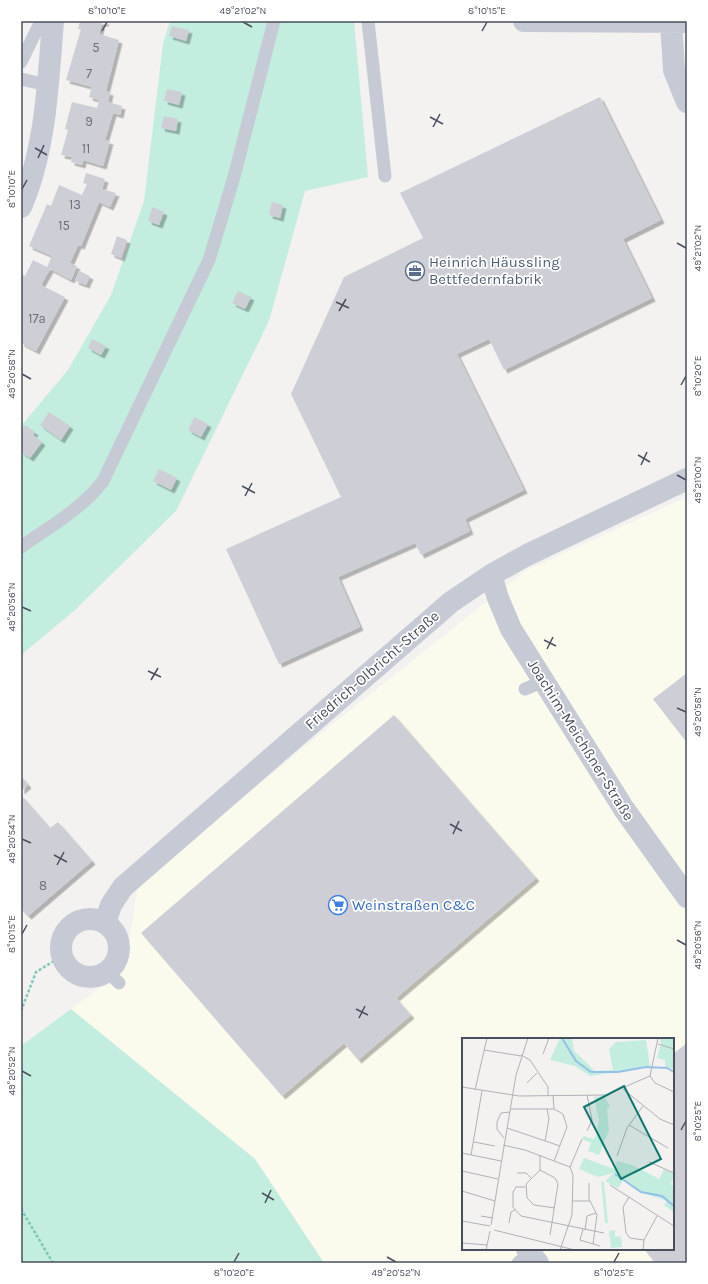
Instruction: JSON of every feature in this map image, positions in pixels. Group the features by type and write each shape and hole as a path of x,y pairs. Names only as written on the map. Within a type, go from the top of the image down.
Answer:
{"street":[{"path":"21,207 34,168 41,134 53,21"},
{"path":"524,21 676,22 674,70 687,102"},
{"name":"Friedrich-Olbricht-Straße","path":"105,923 111,905 123,887 451,602 491,575 527,555 687,479"},
{"name":"Joachim-Meichßner-Straße","path":"491,575 498,598 534,685 687,897"},
{"path":"86,920 96,920 105,923 117,937 119,947 118,956 114,965 113,977 99,976 90,978 81,976 66,964 62,956 61,946 64,937 69,929 77,923 86,920"}],"lane":[{"path":"21,62 41,21"},
{"path":"21,547 94,493 106,474 209,260 234,177 274,21"},
{"path":"368,21 385,176"},
{"path":"21,79 47,85"}],"path":[{"path":"21,1011 36,972 62,956"},
{"path":"21,1209 53,1263"}],"shaded area":[{"path":"687,497 687,1263 324,1263 255,1159 71,1009 125,970 138,884 319,735 525,571"}],"green space":[{"path":"170,21 354,21 368,177 305,191 269,321 176,511 75,610 21,655 21,426 68,370 111,295 144,201 163,44"},
{"path":"71,1009 255,1159 324,1263 21,1263 21,1046"}],"building":[{"path":"80,21 106,21 105,23 102,23 99,34 119,40 106,91 110,92 108,102 122,106 120,115 113,113 105,140 110,141 103,166 83,160 82,165 71,162 72,157 61,155 68,130 65,129 72,102 97,108 99,100 89,97 92,87 66,80 81,29 78,29"},
{"path":"172,26 189,30 186,41 169,36"},
{"path":"167,89 182,92 179,105 164,101"},
{"path":"600,97 661,220 623,239 652,298 504,370 489,339 457,354 524,490 465,519 470,531 421,555 415,543 338,577 360,627 279,664 226,549 341,497 291,394 344,277 423,238 400,193"},
{"path":"164,116 178,119 176,131 161,128"},
{"path":"86,173 105,179 102,189 116,193 110,207 99,202 81,246 78,245 70,263 77,266 71,280 50,269 41,285 65,297 36,351 21,343 21,274 25,276 33,260 47,267 52,256 29,246 47,204 51,206 59,185 82,195 87,184 83,183"},
{"path":"272,202 283,205 280,218 269,215"},
{"path":"152,207 164,212 159,225 148,221"},
{"path":"117,236 127,240 121,258 111,254"},
{"path":"79,271 90,276 86,285 75,281"},
{"path":"238,291 251,297 245,309 232,303"},
{"path":"92,339 106,346 101,355 88,348"},
{"path":"49,412 70,426 61,440 40,425"},
{"path":"194,417 208,424 201,437 188,430"},
{"path":"25,425 35,432 33,435 42,442 30,458 21,452 21,430"},
{"path":"159,469 177,478 171,490 153,481"},
{"path":"687,673 687,737 684,739 653,699"},
{"name":"Weinstraßen C&C","path":"394,715 536,878 396,998 411,1015 358,1060 344,1043 282,1096 141,933"},
{"path":"21,776 28,785 21,791"},
{"path":"21,795 50,828 58,822 92,861 28,916 21,909 21,853 23,851 21,849"},
{"path":"687,1043 687,1263 655,1263 645,1250 674,1250 674,1053"}],"place":[{"name":"Heinrich Häussling Bettfedernfabrik","path":"415,271"},
{"name":"Weinstraßen C&C","path":"338,905"}]}
